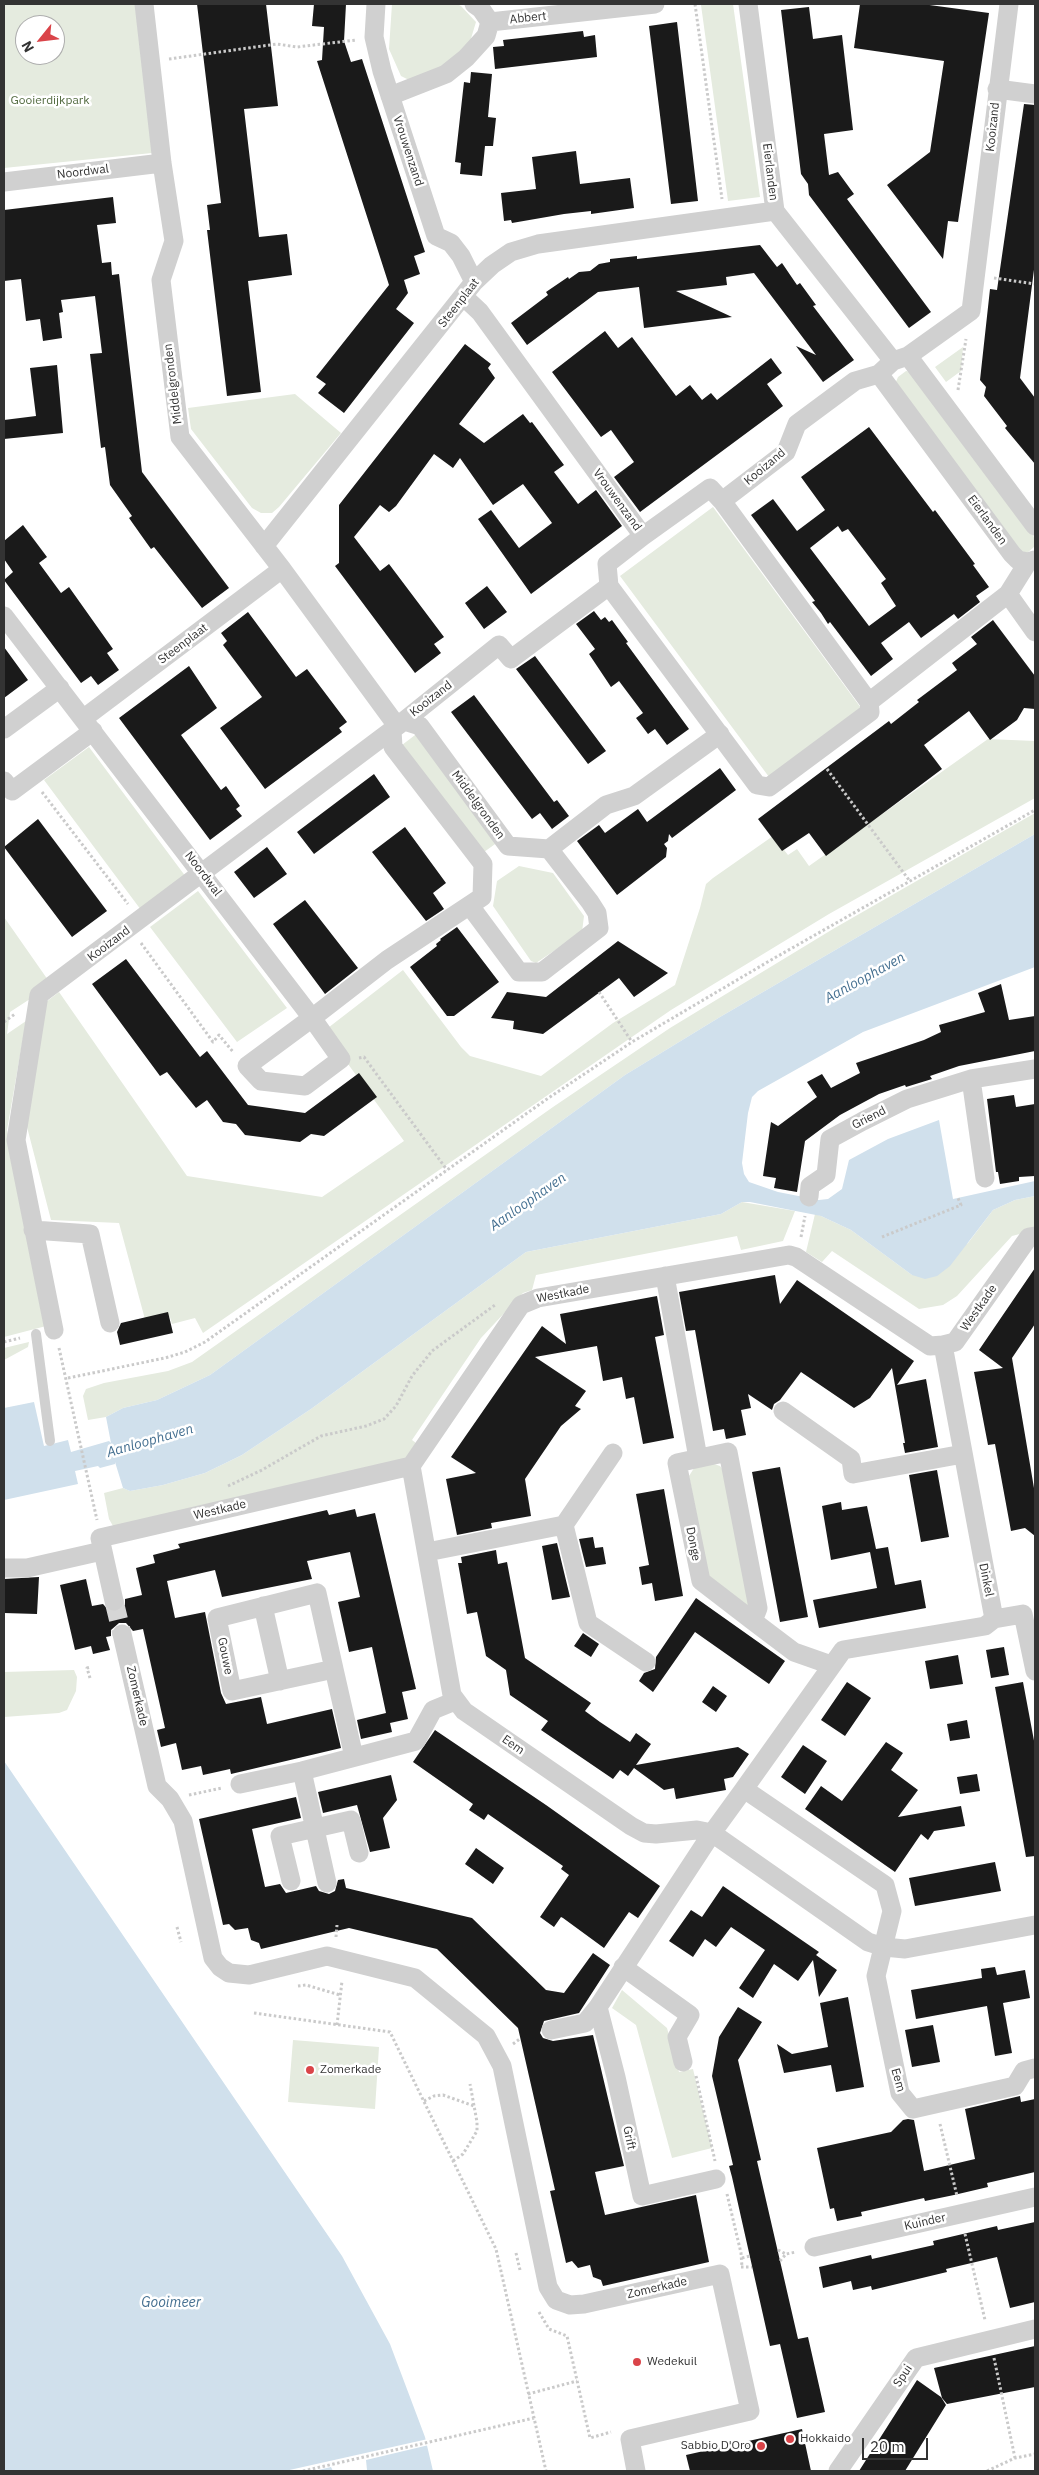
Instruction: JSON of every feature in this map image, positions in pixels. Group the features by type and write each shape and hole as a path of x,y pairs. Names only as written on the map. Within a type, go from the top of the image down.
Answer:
{"street":[{"name":"Middelgronden","path":"144,4 162,163 174,241 161,280 180,437 282,569 398,726 393,747 483,864"},
{"name":"Vrouwenzand","path":"376,4 374,37 390,96 436,236 451,243 461,256 469,290 480,312 643,536"},
{"path":"390,96 446,74 466,58 486,36 490,22 481,9 474,4"},
{"name":"Abbert","path":"490,22 655,4"},
{"name":"Eierlanden","path":"748,4 775,211 900,358 953,416 1035,526"},
{"name":"Kooizand","path":"722,501 786,452 797,424 855,381 879,374 971,311 1009,4"},
{"path":"997,89 1035,94"},
{"name":"Noordwal","path":"4,182 162,163"},
{"name":"Steenplaat","path":"264,546 469,290 492,265 511,252 538,244 775,211"},
{"name":"Eierlanden","path":"879,374 1012,554 1018,560 1032,561"},
{"path":"710,488 722,501 869,702 870,712 769,787 757,785 609,586 607,564 643,536 710,488"},
{"name":"Eierlanden","path":"1008,594 1032,561"},
{"name":"Steenplaat","path":"88,724 282,569"},
{"name":"Kooizand","path":"45,1332 33,1230 16,1140 39,996 398,726 499,645 511,659 609,586"},
{"path":"869,702 1008,594 1035,632"},
{"name":"Noordwal","path":"4,616 202,873 341,1059"},
{"path":"4,729 60,688"},
{"path":"4,781 12,791 88,724"},
{"name":"Middelgronden","path":"398,726 420,726 508,846 549,849"},
{"path":"470,906 519,972 542,972 599,928 597,913 549,849 606,805 634,796 720,734"},
{"path":"341,1059 305,1086 261,1081 247,1066 387,960 482,897 483,864 508,846"},
{"name":"Griend","path":"809,1197 810,1186 826,1175 830,1139 907,1099 971,1079 1035,1069"},
{"path":"971,1079 985,1178"},
{"path":"33,1230 90,1234 110,1323"},
{"name":"Westkade","path":"4,1568 26,1568 100,1537 411,1466 521,1305 538,1298 789,1255 796,1257 930,1346 942,1345 956,1342 1029,1237 1035,1236"},
{"path":"665,1276 698,1458"},
{"name":"Dinkel","path":"942,1345 994,1619"},
{"path":"783,1411 851,1460 853,1474 963,1454"},
{"name":"Donge","path":"753,1621 758,1608 728,1452 677,1463 701,1581 753,1621 794,1652 830,1665"},
{"path":"427,1552 564,1524 612,1453"},
{"path":"240,1784 416,1741 432,1710 456,1701 452,1695 411,1466"},
{"path":"564,1524 588,1623 646,1662"},
{"path":"100,1537 114,1601"},
{"name":"Gouwe","path":"334,1669 232,1691 218,1618 317,1593 354,1757"},
{"path":"263,1606 280,1680"},
{"path":"551,2030 584,2023 598,2007 712,1833 830,1665 843,1650 985,1626 994,1619 1029,1612 1035,1671"},
{"name":"Zomerkade","path":"122,1634 157,1786 170,1799 183,1821 213,1958 220,1967 229,1973 250,1975 327,1956 415,1978 486,2036 502,2066 548,2287 556,2300 570,2305 584,2304 720,2274 750,2411 630,2439 636,2471"},
{"name":"Eem","path":"456,1701 464,1711 644,1833 656,1834 697,1830 712,1833"},
{"path":"302,1770 327,1883"},
{"name":"Eem","path":"744,1789 886,1885 892,1911 876,1976 900,2093 914,2109 1015,2086 1024,2071 1035,2068"},
{"path":"291,1882 280,1836 351,1820 359,1853"},
{"path":"712,1833 868,1942 884,1947 905,1949 1035,1925"},
{"path":"623,1967 690,2015 678,2037 683,2062"},
{"name":"Grift","path":"598,2007 616,2077 642,2196 720,2179"},
{"name":"Kuinder","path":"814,2247 1035,2197"},
{"name":"Spui","path":"838,2471 916,2358 1035,2329"}],"lane":[{"path":"45,1332 50,1441"}],"path":[{"path":"695,4 724,219"},
{"path":"151,61 277,44 297,47 374,37"},
{"path":"976,276 1035,284"},
{"path":"953,416 971,311"},
{"path":"815,752 909,880"},
{"path":"30,777 135,924 159,966 213,1042 220,1035 239,1060 247,1066"},
{"path":"68,1378 165,1358 185,1352 204,1342 632,1042 909,880 1035,810"},
{"path":"599,992 632,1042"},
{"path":"341,1059 364,1057 447,1170"},
{"path":"882,1237 960,1205 958,1198"},
{"path":"225,1487 262,1470 321,1436 366,1426 384,1419 396,1406 412,1376 432,1351 502,1300"},
{"path":"45,1332 68,1378 100,1537"},
{"path":"100,1537 106,1520"},
{"path":"90,1678 87,1668 91,1667"},
{"path":"170,1799 240,1784"},
{"path":"178,1927 181,1942"},
{"path":"297,1986 306,1985 340,1995"},
{"path":"337,2025 342,1989"},
{"path":"254,2013 390,2032 496,2249 546,2471"},
{"path":"683,2062 695,2069 720,2179 742,2258 742,2267"},
{"path":"453,2161 463,2154 477,2131 470,2084"},
{"path":"424,2100 443,2095 474,2106"},
{"path":"936,2104 1016,2458"},
{"path":"778,2250 786,2254"},
{"path":"516,2253 520,2270"},
{"path":"742,2258 750,2256"},
{"path":"538,2310 543,2323 549,2329 567,2336 586,2420"},
{"path":"528,2394 577,2381"},
{"path":"303,2471 534,2418"},
{"path":"987,2471 1016,2458 1035,2454"}],"green space":[{"name":"Gooierdijkpark","path":"4,4 135,4 152,153 4,168"},
{"path":"392,4 457,4 461,6 476,22 469,45 449,65 409,80 401,76 389,49"},
{"path":"733,4 760,197 728,201 701,5"},
{"path":"963,347 961,371 946,382 935,367"},
{"path":"906,371 912,372 1032,531 1035,541 1034,547 1027,553 1020,553 895,384 898,377"},
{"path":"295,394 341,433 279,507 272,513 261,513 252,508 191,429 188,408"},
{"path":"713,507 861,708 769,777 620,576"},
{"path":"419,732 498,842 484,852 402,745"},
{"path":"988,739 1035,741 1035,798 829,914 671,1010 203,1333 195,1318 172,1324 170,1317 146,1323 119,1223 51,1220 26,1123 46,1002 59,992 187,1176 322,1197 404,1141 324,1031 403,970 461,1047 470,1056 541,1076 613,1023 675,985 706,884 713,878 773,836 788,855 797,849 809,866"},
{"path":"89,747 186,877 141,910 44,780"},
{"path":"1035,813 1035,834 720,1017 625,1075 210,1375 157,1400 123,1408 106,1417 88,1420 83,1396 86,1389 104,1383 168,1371 192,1362 553,1107 670,1028 833,929"},
{"path":"519,866 553,873 584,916 582,932 536,963 531,961 493,906 497,881"},
{"path":"198,891 287,1008 237,1042 150,927"},
{"path":"4,917 48,980 30,999 10,1012 7,1034 26,1021 7,1130 50,1325 4,1337"},
{"path":"1035,1196 1035,1230 1012,1236 957,1296 943,1305 919,1309 832,1251 822,1262 806,1252 815,1214 851,1230 912,1275 968,1243 993,1210 1015,1200"},
{"path":"742,1202 795,1211 783,1241 741,1250 737,1236 536,1275 532,1290 523,1293 481,1338 412,1440 416,1443 404,1461 113,1526 109,1519 104,1493 123,1488 130,1491 163,1485 205,1473 242,1455 311,1409 526,1252 721,1214"},
{"path":"29,1342 28,1347 4,1360 4,1348"},
{"path":"708,1462 720,1466 727,1475 753,1606 747,1610 710,1583 689,1476 696,1465"},
{"path":"74,1670 77,1677 76,1691 67,1710 59,1713 4,1717 4,1672"},
{"path":"622,1990 667,2028 679,2072 693,2069 712,2148 672,2158 636,2025 612,2008"},
{"path":"293,2040 379,2047 375,2109 288,2102"}],"water":[{"name":"Aanloophaven","path":"1035,834 1035,967 863,1032 758,1091 752,1097 748,1113 742,1163 744,1174 749,1182 778,1192 819,1200 828,1199 842,1189 849,1160 888,1139 939,1120 953,1199 1035,1181 1035,1196 1015,1200 993,1210 950,1266 937,1276 925,1279 912,1275 851,1230 821,1216 750,1202 742,1202 721,1214 526,1252 311,1409 242,1455 205,1473 163,1485 130,1491 123,1488 115,1462 115,1464 100,1468 98,1466 75,1471 78,1484 4,1500 4,1408 34,1402 44,1446 68,1440 71,1452 109,1441 111,1443 106,1417 123,1408 157,1400 210,1375 625,1075 720,1017"},
{"name":"Gooimeer","path":"4,1761 342,2256 390,2344 425,2437 433,2471 4,2471"}],"pier":[{"path":"428,2439 429,2445 366,2460 367,2470 333,2471 331,2467 314,2471 285,2471"}],"building":[{"path":"197,4 266,4 278,106 244,109 259,237 287,234 292,275 248,281 261,392 227,396 207,230 210,230 207,205 221,203"},
{"path":"314,4 346,4 344,41 351,62 362,59 425,252 414,256 420,274 404,280 408,293 396,309 414,323 344,413 318,393 326,384 316,377 389,285 317,61 322,60 324,27 312,26"},
{"path":"860,4 922,4 989,13 958,222 948,221 943,259 887,185 930,152 944,61 854,48"},
{"path":"809,7 813,39 842,35 853,130 824,134 829,175 838,172 854,194 847,199 931,312 909,328 809,195 808,184 801,174 781,10"},
{"path":"677,22 698,201 671,204 649,26"},
{"path":"583,31 584,37 595,35 597,57 495,69 493,47 504,46 503,40"},
{"path":"471,72 492,74 488,117 496,118 493,146 485,146 482,176 460,174 461,163 455,162 464,82 470,83"},
{"path":"1024,104 1035,105 1035,262 1020,378 1035,398 1035,464 1005,428 1007,426 984,396 986,387 980,380 990,289 997,290"},
{"path":"576,151 580,184 630,178 634,208 591,214 591,211 564,214 512,223 511,220 504,221 501,193 536,189 532,157"},
{"path":"113,197 116,223 97,225 102,263 111,262 112,275 119,274 142,472 229,588 202,608 154,547 151,549 129,518 132,516 110,485 105,447 101,448 90,354 102,353 95,296 61,300 63,312 59,313 62,338 43,341 40,319 26,321 21,279 4,281 4,210"},
{"path":"760,245 777,267 782,263 797,285 800,283 816,305 813,306 854,360 823,382 796,346 816,355 754,273 726,277 727,285 676,291 732,317 644,328 639,287 598,292 527,345 511,323 548,295 546,292 568,277 569,279 579,272 590,271 599,264 610,262 610,259 637,256 637,259"},
{"path":"605,331 618,348 632,337 676,396 690,385 702,400 711,393 717,400 771,358 782,373 767,384 783,406 640,512 614,477 634,462 611,430 601,437 552,372"},
{"path":"465,344 491,364 488,368 495,378 459,424 484,443 523,414 530,423 532,422 564,465 554,472 578,504 596,490 622,526 531,594 478,519 491,510 519,548 552,523 523,484 493,505 460,458 453,468 434,454 396,506 389,512 380,505 354,537 380,571 389,564 444,637 434,644 441,653 415,673 335,566 339,563 339,505"},
{"path":"57,365 63,433 4,439 4,420 36,416 30,368"},
{"path":"869,427 975,564 973,565 989,587 976,596 980,602 958,619 954,614 921,638 909,622 881,643 893,659 871,676 830,622 828,624 812,602 815,601 751,515 773,499 797,531 825,510 801,477","holes":["838,526 842,532 848,529 886,579 881,583 896,606 869,626 810,548"]},
{"path":"23,525 47,557 39,563 61,593 69,587 113,649 107,653 119,670 98,685 91,676 81,683 4,580 13,572 4,559 4,541"},
{"path":"487,586 507,612 484,629 465,603"},
{"path":"594,611 601,620 605,617 609,622 612,620 628,642 626,643 689,729 667,745 655,729 648,734 636,718 643,713 619,681 611,687 589,654 595,649 576,624"},
{"path":"248,612 296,677 307,669 347,722 339,728 342,732 265,789 220,728 262,697 223,645 227,641 221,633"},
{"path":"993,620 1035,676 1035,709 1024,708 1017,720 990,740 969,711 924,745 942,769 826,856 809,833 782,851 758,819 889,721 891,724 919,702 917,700 957,670 952,663 977,644 971,637"},
{"path":"4,647 28,680 4,698"},
{"path":"535,656 606,751 588,764 516,669"},
{"path":"189,666 217,708 181,735 221,790 226,786 240,806 236,809 242,816 210,840 119,718"},
{"path":"474,695 554,802 557,800 569,816 552,829 540,813 532,819 451,712"},
{"path":"720,768 736,790 672,838 669,834 668,841 664,844 667,848 666,857 617,895 577,841 599,825 605,833 638,809 647,822"},
{"path":"374,774 390,797 314,854 297,832"},
{"path":"38,819 107,911 72,937 4,847"},
{"path":"405,827 446,883 433,893 444,909 426,921 372,852"},
{"path":"267,847 287,874 254,898 234,872"},
{"path":"305,900 358,968 325,994 273,924"},
{"path":"457,927 499,982 454,1016 447,1016 410,967 437,946 436,944 440,939"},
{"path":"618,941 668,973 634,997 619,978 543,1034 513,1029 514,1021 491,1018 507,992 546,997"},
{"path":"126,959 200,1057 207,1051 248,1105 305,1113 359,1073 377,1097 324,1136 311,1134 300,1142 245,1135 236,1124 223,1122 207,1100 196,1108 167,1072 160,1076 92,984"},
{"path":"1001,984 1009,1020 1035,1016 1035,1051 959,1066 930,1076 932,1079 906,1087 905,1085 879,1094 840,1115 805,1141 797,1192 774,1188 776,1178 763,1176 771,1122 778,1126 817,1097 807,1082 822,1074 831,1088 860,1073 856,1063 924,1040 941,1032 939,1025 985,1012 978,993"},
{"path":"1014,1095 1016,1107 1035,1104 1035,1176 1019,1177 1019,1181 1000,1184 998,1172 996,1172 987,1099"},
{"path":"1035,1268 1035,1324 1012,1358 1035,1494 1035,1536 1025,1528 1011,1531 995,1444 988,1445 974,1372 1003,1368 979,1350"},
{"path":"775,1275 780,1304 797,1280 914,1361 897,1385 926,1379 938,1447 905,1453 903,1443 905,1443 892,1368 870,1398 854,1408 801,1372 780,1400 774,1404 772,1410 748,1394 751,1408 741,1410 746,1435 726,1439 724,1429 713,1431 695,1330 686,1331 679,1292"},
{"path":"657,1296 664,1335 655,1337 674,1438 643,1444 634,1397 626,1399 622,1377 603,1381 597,1346 535,1357 586,1391 575,1406 581,1409 561,1426 525,1479 531,1516 491,1523 492,1528 457,1535 446,1479 476,1473 451,1457 542,1326 566,1344 560,1314"},
{"path":"168,1312 173,1333 120,1345 117,1332 121,1323"},
{"path":"780,1467 808,1617 780,1622 752,1472"},
{"path":"937,1470 949,1537 921,1542 909,1475"},
{"path":"664,1489 683,1596 655,1601 652,1583 642,1585 639,1567 649,1565 636,1494"},
{"path":"841,1502 842,1510 867,1506 876,1549 888,1547 895,1585 921,1580 926,1608 819,1628 813,1600 877,1588 870,1552 831,1560 822,1506"},
{"path":"355,1509 357,1517 375,1513 416,1689 402,1692 408,1719 390,1723 392,1732 361,1739 357,1720 386,1713 372,1647 349,1652 338,1602 360,1597 350,1552 307,1561 312,1579 222,1597 215,1570 167,1581 175,1618 205,1612 221,1693 226,1704 261,1697 267,1724 332,1709 341,1748 231,1774 230,1769 203,1775 201,1766 182,1770 176,1743 161,1747 157,1730 165,1728 143,1629 133,1631 126,1623 119,1623 111,1630 111,1636 106,1637 110,1650 93,1654 91,1646 75,1650 60,1585 86,1579 92,1606 103,1604 110,1612 117,1612 125,1605 125,1599 142,1595 136,1568 155,1563 153,1555 180,1548 178,1544 327,1510 329,1515"},
{"path":"593,1537 595,1548 603,1547 606,1564 586,1567 579,1539"},
{"path":"557,1543 570,1597 552,1600 542,1546"},
{"path":"496,1550 498,1564 507,1562 525,1658 591,1703 585,1711 600,1722 630,1742 636,1733 651,1744 636,1765 738,1747 749,1754 733,1777 724,1779 726,1790 676,1799 674,1788 664,1790 634,1768 628,1776 620,1770 613,1779 541,1730 548,1721 510,1695 506,1670 486,1656 477,1612 467,1614 458,1563 462,1563 461,1557"},
{"path":"39,1577 37,1614 4,1613 4,1579"},
{"path":"696,1598 785,1661 769,1684 695,1632 653,1692 639,1681 644,1673 655,1669 656,1657"},
{"path":"583,1633 599,1644 591,1657 574,1646"},
{"path":"1004,1647 1009,1675 991,1678 986,1650"},
{"path":"958,1655 963,1684 930,1689 925,1661"},
{"path":"847,1682 871,1698 845,1736 821,1720"},
{"path":"1023,1682 1035,1746 1035,1856 1026,1857 995,1687"},
{"path":"713,1686 727,1696 716,1712 702,1702"},
{"path":"967,1720 970,1738 950,1741 947,1724"},
{"path":"435,1730 546,1805 660,1886 638,1918 629,1912 604,1948 561,1917 554,1927 540,1917 569,1875 561,1869 563,1866 488,1814 484,1820 469,1810 473,1804 413,1762"},
{"path":"886,1742 903,1753 891,1770 918,1790 898,1817 961,1806 965,1826 934,1831 928,1840 921,1834 895,1872 805,1809 821,1786 842,1801"},
{"path":"803,1745 827,1761 805,1794 781,1777"},
{"path":"977,1774 980,1791 960,1794 957,1777"},
{"path":"391,1775 397,1800 383,1818 390,1848 370,1852 357,1805 323,1813 318,1792"},
{"path":"296,1797 301,1818 252,1829 265,1887 280,1884 286,1893 316,1886 319,1891 329,1894 335,1891 338,1880 344,1879 346,1888 472,1918 546,1990 564,1993 593,1953 610,1965 579,2013 544,2021 540,2033 543,2038 553,2041 593,2035 624,2166 595,2172 605,2215 696,2195 709,2262 603,2286 601,2280 593,2277 590,2265 578,2268 572,2261 566,2263 550,2191 555,2190 518,2028 437,1949 349,1928 261,1949 259,1943 251,1940 248,1928 235,1930 229,1924 223,1925 199,1819"},
{"path":"476,1848 504,1868 493,1884 465,1864"},
{"path":"995,1862 1001,1891 915,1906 909,1878"},
{"path":"723,1886 819,1952 816,1955 837,1970 819,1997 813,1960 798,1981 774,1964 753,1998 739,1988 765,1950 731,1927 716,1947 705,1939 693,1957 669,1941 691,1910 702,1917"},
{"path":"995,1967 997,1975 1025,1970 1030,1998 1003,2003 1012,2053 995,2056 987,2006 916,2019 911,1990 982,1978 981,1969"},
{"path":"848,1997 864,2087 836,2092 831,2065 784,2073 777,2044 792,2054 828,2047 820,2003"},
{"path":"738,2007 762,2022 738,2060 761,2160 757,2161 798,2339 808,2337 825,2412 797,2418 780,2344 770,2346 729,2166 733,2165 712,2076 719,2037"},
{"path":"933,2025 940,2062 912,2067 905,2030"},
{"path":"1020,2096 1021,2102 1035,2099 1035,2172 987,2183 988,2187 925,2201 924,2198 861,2212 862,2216 837,2221 834,2208 830,2209 817,2148 891,2132 903,2120 908,2119 914,2120 924,2171 975,2159 965,2109"},
{"path":"1035,2222 1035,2302 1010,2308 997,2257 946,2269 947,2272 872,2290 871,2286 853,2290 851,2281 823,2288 819,2267 871,2255 872,2259 934,2245 933,2241 997,2226 998,2230"},
{"path":"1035,2346 1035,2387 947,2404 942,2398 934,2368"},
{"path":"917,2380 941,2397 946,2405 905,2471 859,2471"},
{"path":"802,2429 811,2471 690,2471 686,2455"}],"tunnel":[{"path":"114,1601 122,1634"}],"place":[{"name":"Zomerkade","path":"310,2070"},
{"name":"Wedekuil","path":"637,2362"},
{"name":"Hokkaido","path":"790,2439"},
{"name":"Sabbio D'Oro","path":"761,2446"}]}
